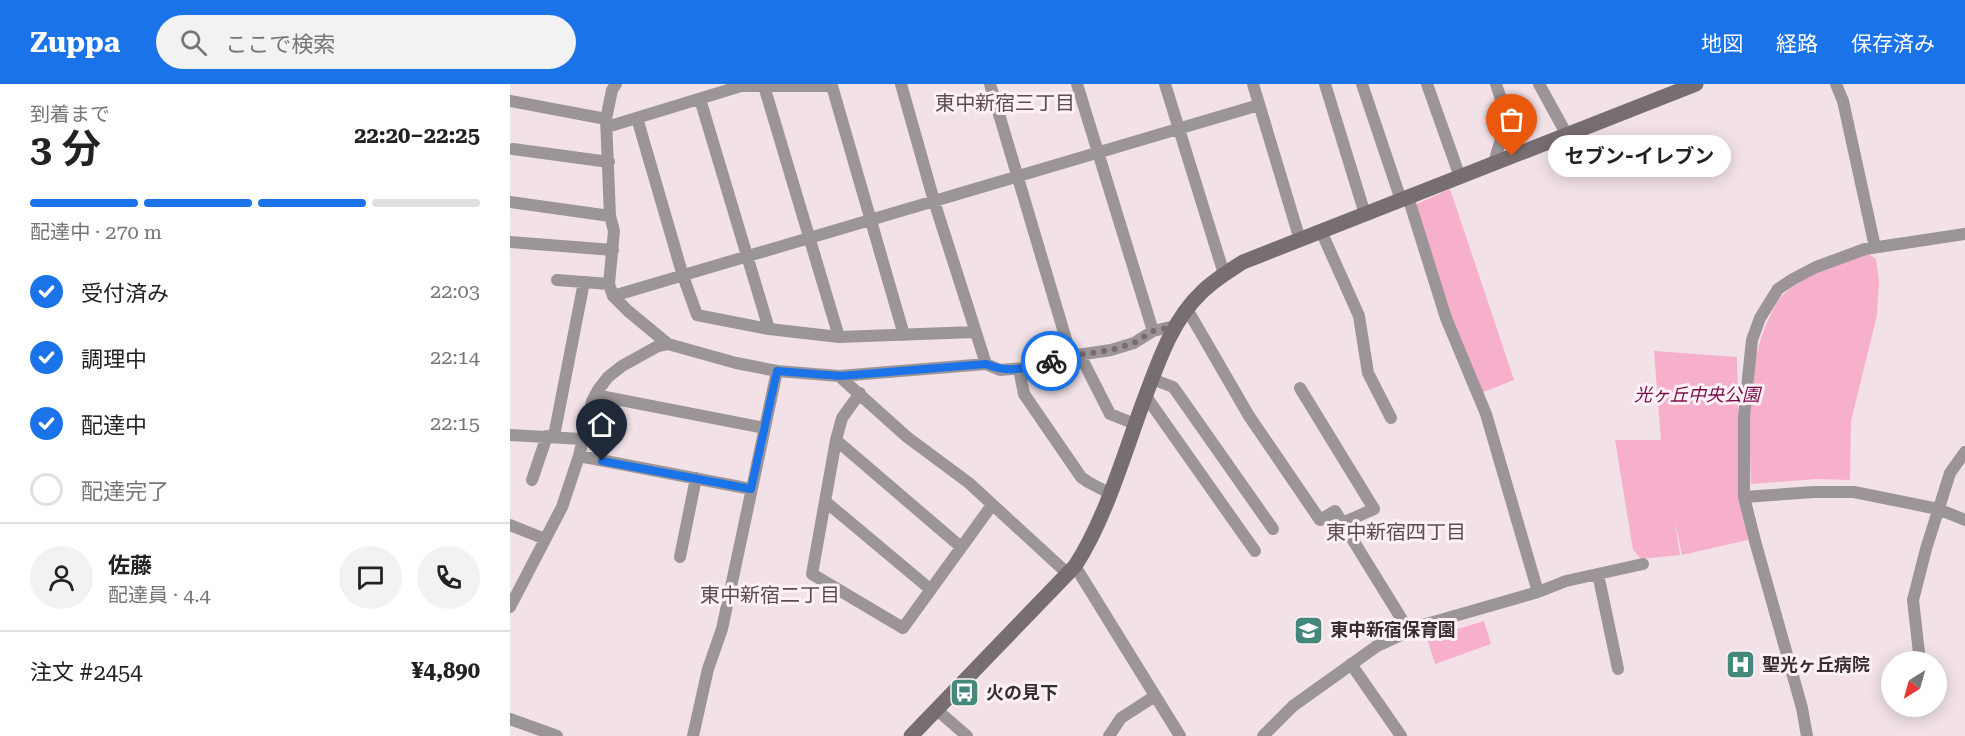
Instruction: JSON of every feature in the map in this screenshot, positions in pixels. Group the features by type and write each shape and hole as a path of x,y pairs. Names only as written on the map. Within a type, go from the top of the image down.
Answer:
{"street":[{"path":"616,84 612,90 607,123 610,216 614,231 609,284 613,296 668,344 736,363 777,371 840,376 986,364 1000,370 1019,369 1076,355 1111,350 1134,343 1153,331 1175,326"},
{"path":"901,84 934,201 986,364"},
{"path":"990,84 1076,355 1110,414 1135,424"},
{"path":"1077,84 1153,331"},
{"path":"1165,84 1224,274"},
{"path":"1253,84 1300,240"},
{"path":"1325,84 1365,214"},
{"path":"1362,84 1446,318 1486,414 1538,592"},
{"path":"1427,84 1460,177"},
{"path":"1494,163 1507,118 1496,84"},
{"path":"1539,84 1567,135"},
{"path":"911,736 1071,570 1089,542 1145,395 1175,326 1202,291 1243,262 1567,135 1678,87 1696,84"},
{"path":"1836,84 1843,101 1875,247"},
{"path":"510,101 607,123 637,118 741,86 832,86 904,335"},
{"path":"764,86 839,337"},
{"path":"700,99 769,330"},
{"path":"613,296 1259,105"},
{"path":"637,118 683,276 697,315 769,330 839,337 975,332"},
{"path":"513,149 609,162"},
{"path":"510,202 610,216"},
{"path":"1321,231 1359,316 1368,373 1392,418"},
{"path":"1807,736 1802,708 1744,497 1744,416 1752,340 1760,318 1778,289 1816,267 1875,247 1965,234"},
{"path":"510,242 613,250"},
{"path":"557,280 609,284"},
{"path":"532,480 551,436 584,282"},
{"path":"1187,309 1249,416 1320,520 1335,511 1409,631"},
{"path":"510,608 514,589 562,507 579,456 595,395 608,376 622,366 657,346 668,344"},
{"path":"1019,369 1024,394 1081,477 1109,493"},
{"path":"693,736 708,669 722,629 777,371"},
{"path":"840,376 907,437 969,483 992,505 1071,570 1180,736"},
{"path":"1152,379 1176,390 1273,529"},
{"path":"1300,388 1374,509 1342,523"},
{"path":"860,393 843,418 836,440 812,574 903,628 992,505"},
{"path":"595,395 765,428"},
{"path":"1145,395 1255,551"},
{"path":"510,435 582,439"},
{"path":"836,440 961,547"},
{"path":"1919,651 1913,600 1950,473 1965,453"},
{"path":"579,456 751,489"},
{"path":"680,557 696,478"},
{"path":"1744,497 1854,492 1938,509 1965,520"},
{"path":"826,502 930,589"},
{"path":"510,525 545,539"},
{"path":"1263,736 1293,706 1351,664 1377,646 1422,625 1538,592 1566,581 1643,564"},
{"path":"1598,574 1618,669"},
{"path":"1351,664 1401,736"},
{"path":"1109,736 1121,718 1155,696"},
{"path":"937,710 967,736"},
{"path":"510,719 557,736"}],"green space":[{"path":"1450,189 1514,380 1481,393 1449,316 1415,209 1417,204"},
{"path":"1868,254 1876,259 1879,281 1877,315 1851,421 1850,480 1817,479 1751,484 1750,398 1752,377 1762,336 1773,310 1783,295 1803,279"},
{"name":"光ヶ丘中央公園","path":"1654,351 1737,357 1740,484 1748,540 1682,555 1675,521 1680,555 1641,559 1633,550 1615,440 1661,440"},
{"path":"1484,621 1491,644 1435,664 1427,638"}],"way so far":[{"path":"1051,361 1111,350 1134,343 1153,331 1175,326 1202,291 1243,262 1512,156"}],"place":[{"name":"セブン-イレブン","path":"1512,156"},
{"name":"東中新宿保育園","path":"1309,630"},
{"name":"聖光ヶ丘病院","path":"1741,665"},
{"name":"火の見下","path":"965,693"}],"district":[{"name":"東中新宿三丁目","path":"1005,103"},
{"name":"東中新宿四丁目","path":"1396,532"},
{"name":"東中新宿二丁目","path":"770,595"}],"route":[{"path":"602,461 751,489 777,371 840,376 986,364 1000,370 1019,369 1051,361"}]}
